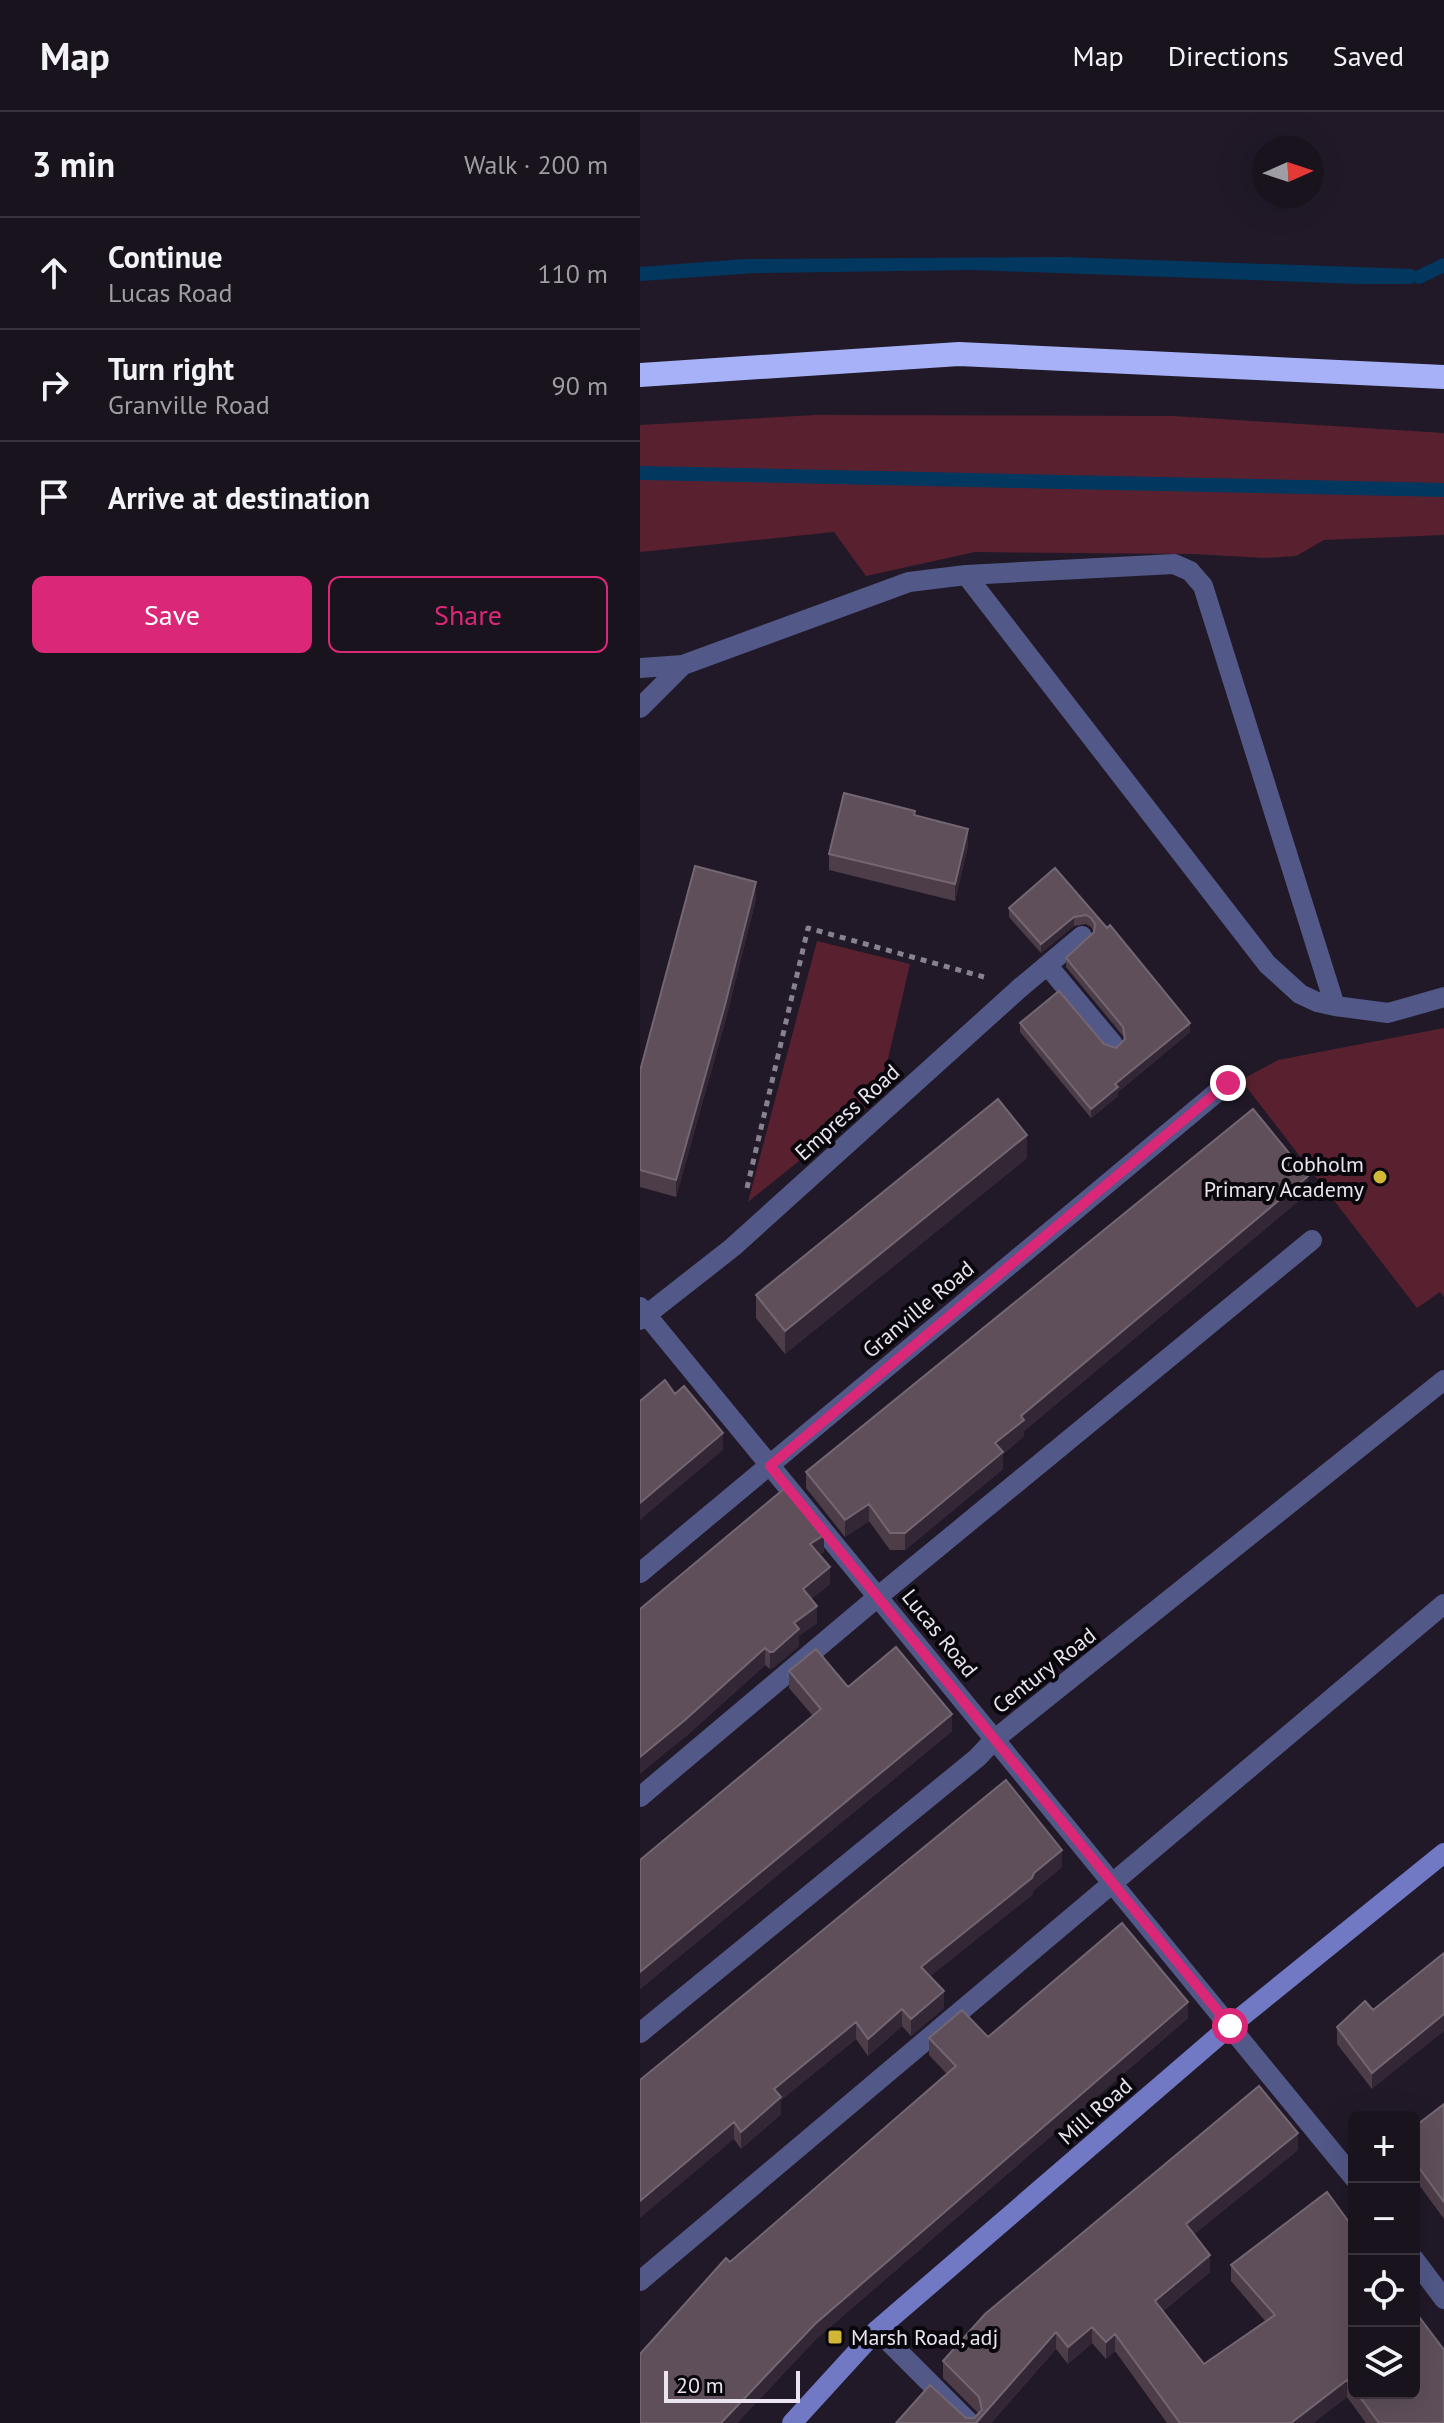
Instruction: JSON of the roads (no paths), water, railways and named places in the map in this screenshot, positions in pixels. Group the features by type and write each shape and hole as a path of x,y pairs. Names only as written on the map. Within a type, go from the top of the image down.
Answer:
{"highway":[{"path":"640,375 959,354 1444,377"}],"street":[{"path":"640,668 683,665 909,582 966,575 1174,564 1190,571 1203,586 1335,1006"},
{"path":"966,575 1267,964 1300,994 1335,1006 1388,1013 1444,997"},
{"path":"640,708 683,665"},
{"name":"Empress Road","path":"642,1314 733,1247 1021,987 1082,936"},
{"path":"1048,966 1113,1044"},
{"name":"Granville Road","path":"640,1573 1228,1083"},
{"path":"640,1797 1312,1240"},
{"name":"Lucas Road","path":"642,1314 879,1596 1348,2171"},
{"name":"Century Road","path":"640,2033 965,1768 995,1739 1444,1380"},
{"path":"640,2281 1444,1604"},
{"name":"Mill Road","path":"792,2423 877,2330 1230,2026 1444,1853"},
{"path":"1420,2267 1444,2299"},
{"path":"877,2330 970,2423"}],"water":[{"path":"1065,257 1413,269 1419,277 1412,284 1359,284 972,270 757,273 640,281 640,267 744,259"}],"waterway":[{"path":"1419,277 1444,265"},
{"path":"640,473 1444,490"}],"place":[{"name":"Cobholm Primary Academy","path":"1380,1177"},
{"name":"Marsh Road, adj","path":"835,2337"}]}
